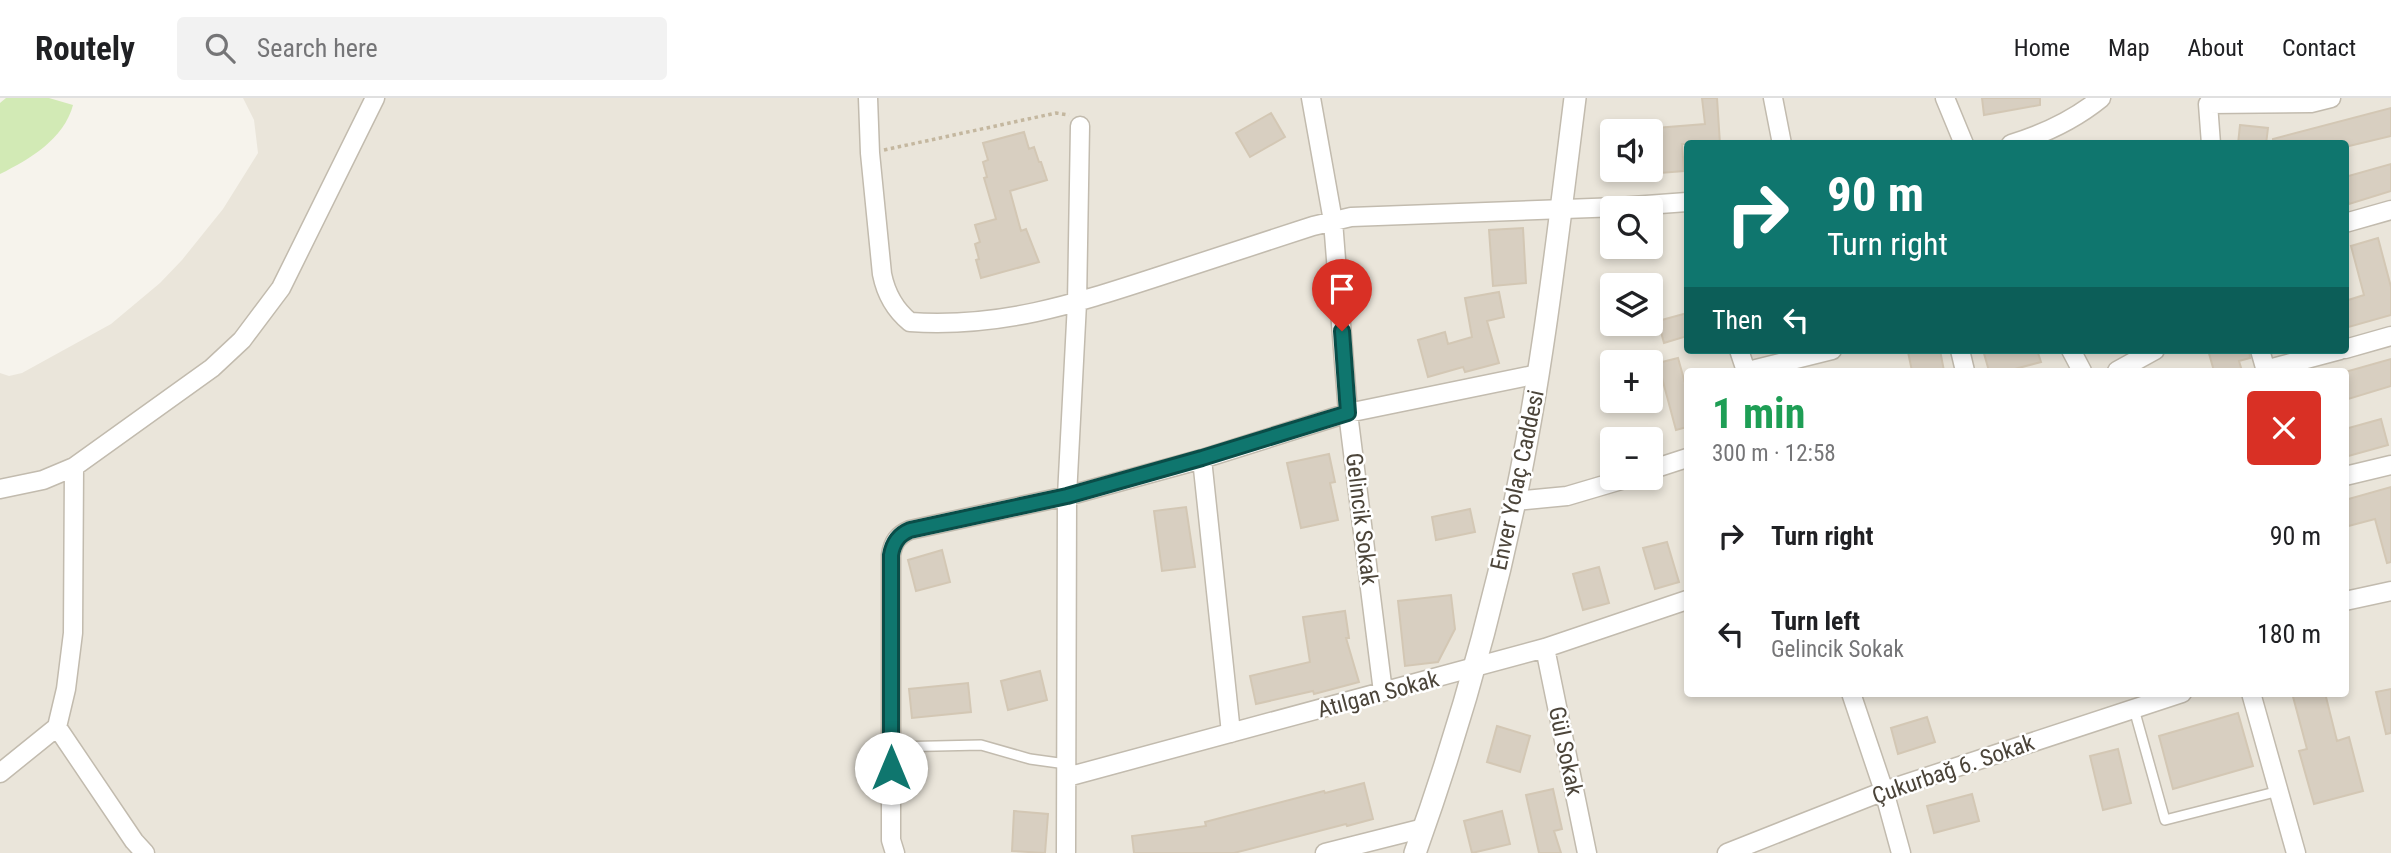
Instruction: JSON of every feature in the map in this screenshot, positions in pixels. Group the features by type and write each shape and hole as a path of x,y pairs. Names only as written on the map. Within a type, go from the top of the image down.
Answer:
{"street":[{"path":"0,489 43,480 75,467 212,368 256,325 292,269 375,98"},
{"path":"868,98 870,153 884,285 894,307 910,322 974,323 1077,303 1333,221 1370,215 1684,202"},
{"name":"Gelincik Sokak","path":"1311,98 1333,221 1348,413 1383,692"},
{"name":"Enver Yolaç Caddesi","path":"1415,853 1450,749 1485,624 1515,501 1538,374 1575,98"},
{"path":"1773,98 1781,140"},
{"path":"1945,98 1962,140"},
{"path":"2023,140 2049,131 2101,98"},
{"path":"2211,140 2208,104 2244,101 2311,103 2331,98"},
{"path":"1066,853 1067,496 1077,303 1080,126"},
{"path":"2349,222 2391,210"},
{"path":"2349,347 2391,336"},
{"path":"1759,368 1816,354"},
{"path":"2122,368 2148,354"},
{"path":"2276,368 2326,354"},
{"path":"895,853 891,840 891,555 895,541 910,530 1067,496 1348,413 1538,374"},
{"path":"1202,458 1231,733"},
{"path":"1663,466 1684,459"},
{"path":"2349,475 2391,465"},
{"path":"0,773 57,727 66,689 73,633 75,467"},
{"path":"1515,501 1567,496 1600,486"},
{"path":"2349,600 2391,591"},
{"name":"Atılgan Sokak","path":"1067,771 1231,733 1545,648 1684,601"},
{"name":"Gül Sokak","path":"1545,648 1587,853"},
{"path":"1852,697 1901,853"},
{"name":"Çukurbağ 6. Sokak","path":"1727,853 1884,792 2170,697"},
{"path":"2252,697 2296,853"},
{"path":"57,727 134,841 145,853"},
{"path":"1325,853 1424,828"}],"lane":[{"path":"2134,709 2165,820 2279,791"},
{"path":"891,747 981,745 1067,771"}],"path":[{"path":"870,153 1056,113 1068,115 1080,126"}],"shaded area":[{"path":"243,98 2391,98 2391,853 0,853 0,373 9,376 22,373 111,324 160,283 223,209 258,153 254,120"}],"green space":[{"path":"6,98 49,98 73,105 69,117 54,138 34,155 0,174 0,103"}],"building":[{"path":"1702,98 1717,98 1720,140 1684,140 1684,171 1663,173 1663,127 1705,124"},
{"path":"1982,98 2040,98 2040,105 1984,115"},
{"path":"2391,108 2391,136 2349,146 2349,140 2273,139"},
{"path":"1271,113 1285,137 1250,157 1236,133"},
{"path":"2240,125 2268,128 2266,140 2238,140"},
{"path":"1024,132 1029,149 1034,147 1047,180 1010,191 1021,231 1026,229 1039,262 981,278 975,244 980,242 975,225 996,219 984,178 987,177 983,162 988,160 983,143"},
{"path":"2391,164 2391,191 2349,204 2349,176"},
{"path":"1523,228 1526,283 1493,286 1489,230"},
{"path":"2378,238 2391,287 2391,315 2349,327 2349,300 2364,295 2351,246"},
{"path":"1499,292 1504,317 1487,321 1499,363 1465,372 1463,367 1428,377 1418,340 1445,332 1448,344 1472,337 1465,298"},
{"path":"1684,314 1684,337 1664,343 1663,320"},
{"path":"1908,354 1941,354 1943,368 1911,368"},
{"path":"1984,354 2038,354 2041,362 2018,368 1988,368"},
{"path":"2209,354 2250,354 2250,358 2239,361 2241,368 2213,368"},
{"path":"1678,358 1684,379 1684,428 1676,430 1663,382 1663,362"},
{"path":"2391,359 2391,386 2349,399 2349,371"},
{"path":"2381,419 2388,445 2349,456 2349,428"},
{"path":"1329,454 1335,482 1330,483 1338,520 1301,528 1287,463"},
{"path":"2391,487 2391,562 2387,563 2375,519 2349,526 2349,499"},
{"path":"1186,507 1195,567 1162,571 1154,511"},
{"path":"1470,509 1475,532 1436,540 1432,517"},
{"path":"1667,542 1679,582 1655,589 1643,548"},
{"path":"942,550 950,582 916,591 908,560"},
{"path":"1599,567 1609,603 1583,610 1573,574"},
{"path":"1451,595 1455,629 1438,662 1405,666 1398,601"},
{"path":"1345,611 1349,638 1346,638 1359,682 1314,694 1313,691 1256,704 1250,676 1310,662 1303,617"},
{"path":"1040,671 1047,700 1008,710 1001,681"},
{"path":"968,683 971,712 912,718 909,689"},
{"path":"2391,689 2391,733 2386,734 2376,692"},
{"path":"2293,697 2326,697 2337,741 2349,737 2363,791 2314,804 2299,751 2307,749"},
{"path":"2238,713 2253,766 2173,789 2159,736"},
{"path":"1927,717 1935,742 1898,754 1891,728"},
{"path":"1497,726 1530,736 1520,772 1487,762"},
{"path":"2118,749 2131,803 2103,810 2090,756"},
{"path":"1364,783 1373,819 1234,853 1134,853 1132,836 1206,826 1205,822"},
{"path":"1553,789 1562,829 1554,831 1561,853 1539,853 1526,795"},
{"path":"1972,794 1979,821 1934,833 1927,806"},
{"path":"1014,811 1048,814 1045,853 1012,851"},
{"path":"1502,811 1510,844 1472,853 1464,821"}],"route":[{"path":"891,768 891,555 899,536 910,530 1089,490 1348,413 1342,331"}]}
